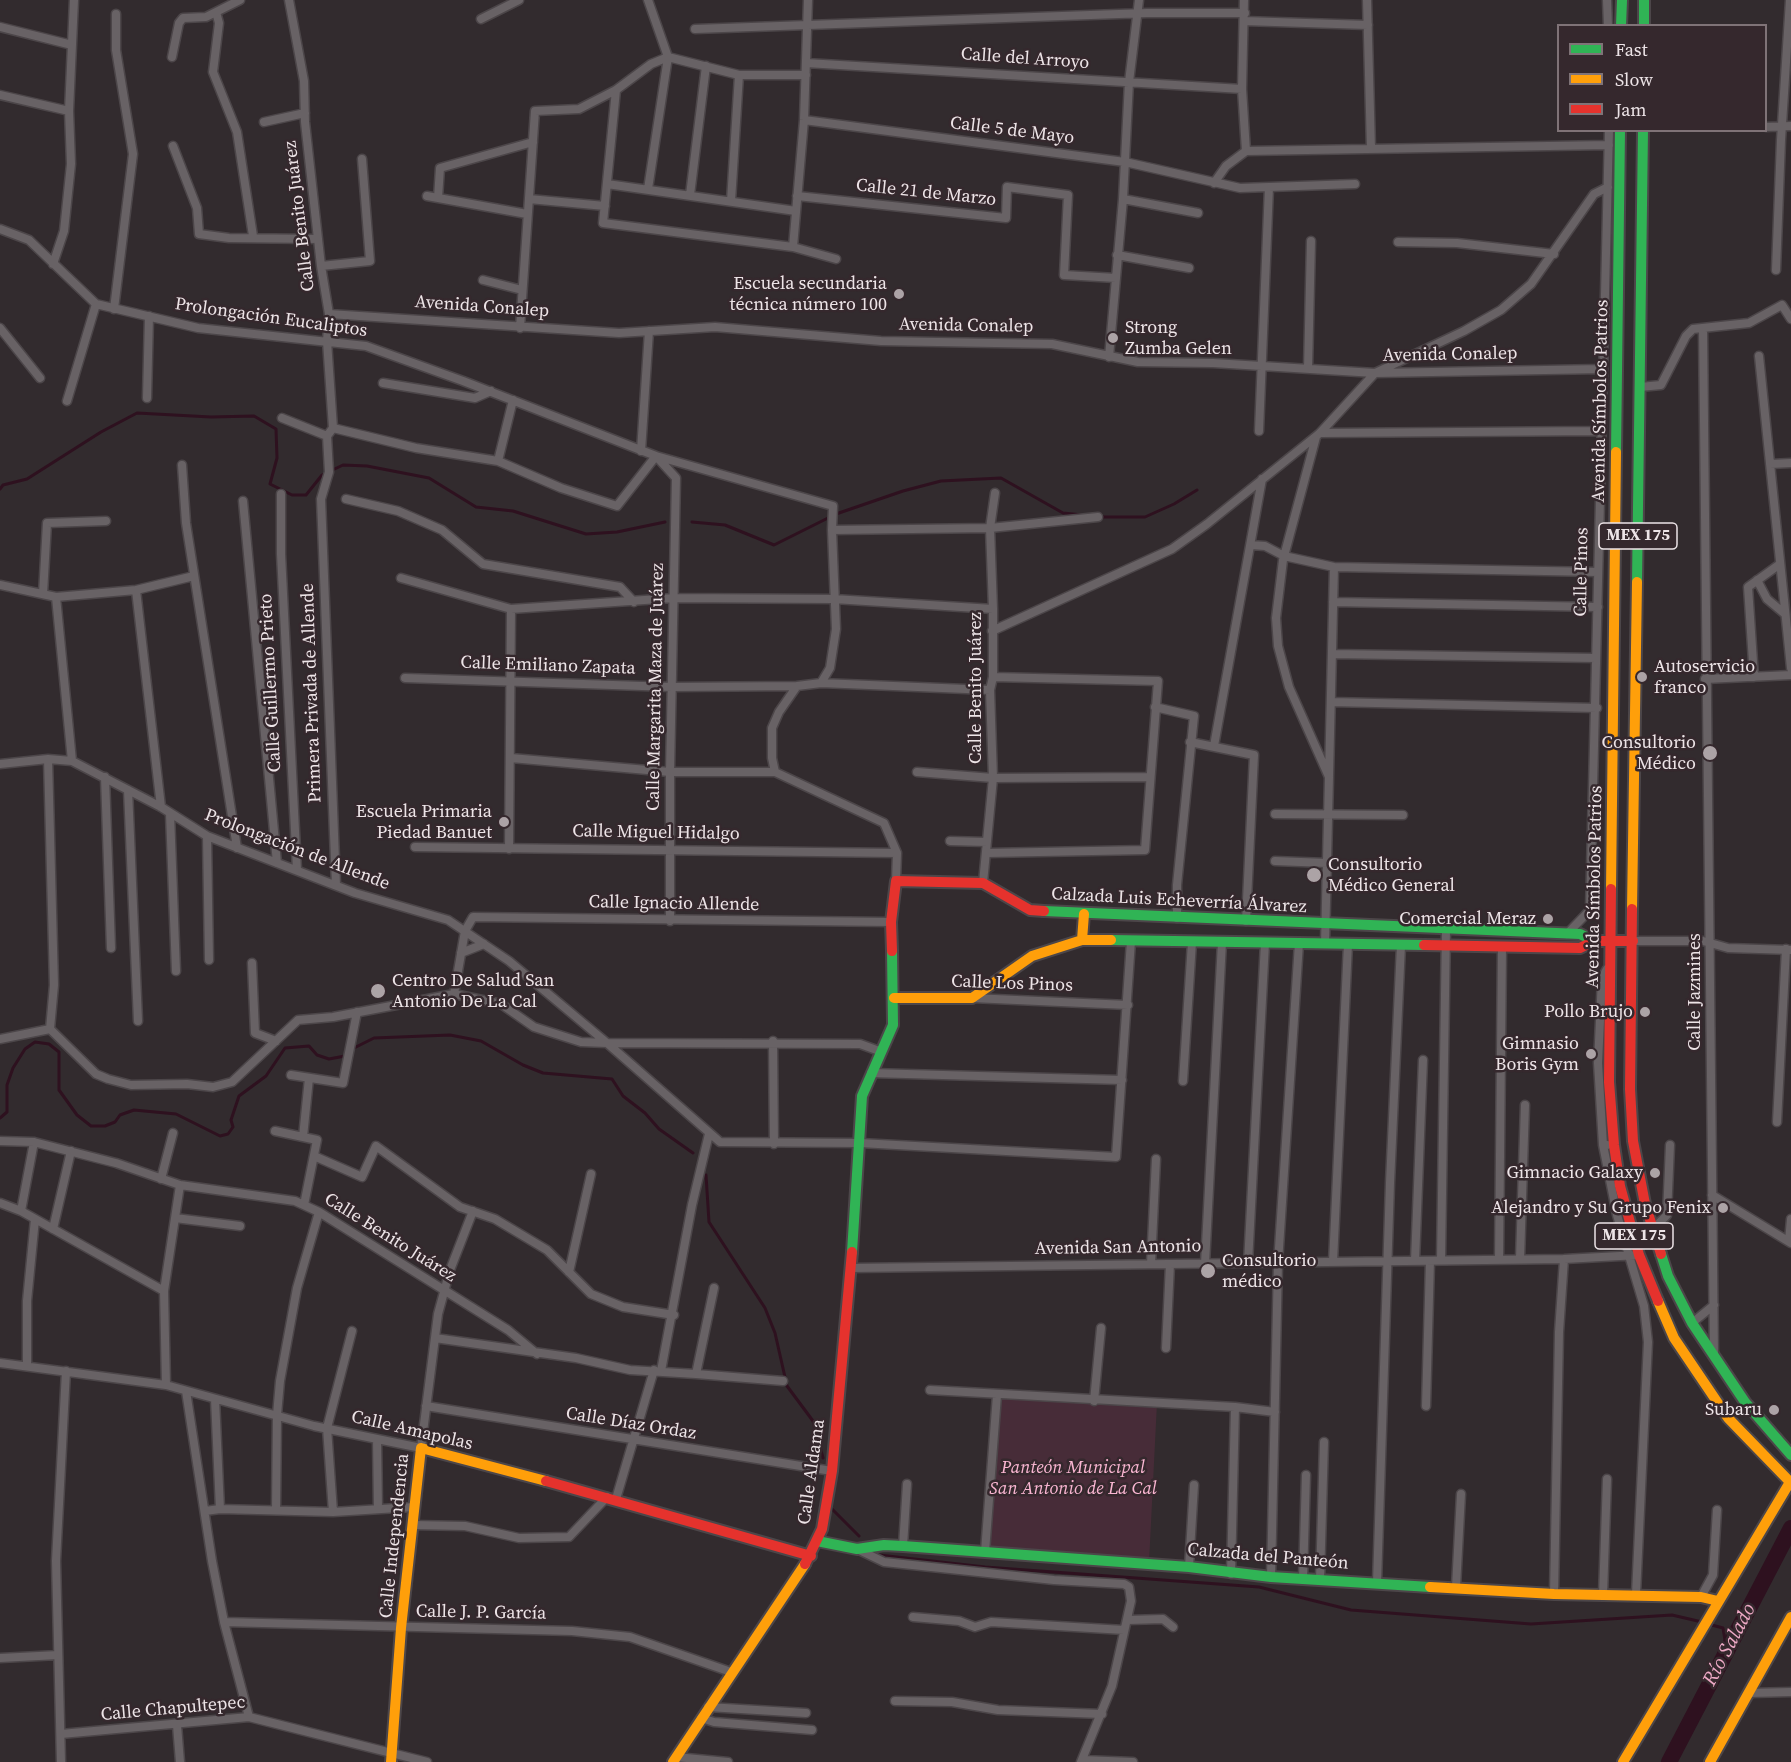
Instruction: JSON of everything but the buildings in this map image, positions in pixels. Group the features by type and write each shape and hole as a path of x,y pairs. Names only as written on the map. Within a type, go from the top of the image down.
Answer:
{"main road":[{"path":"1621,24 1622,0"},
{"path":"1644,0 1644,24"},
{"name":"Avenida Símbolos Patrios","path":"1620,132 1609,1145 1620,1186 1633,1255 1661,1314 1690,1367 1728,1418 1791,1482"},
{"name":"MEX 175","path":"1644,132 1630,1089 1633,1141 1653,1229 1668,1276 1714,1360 1745,1402 1791,1455"},
{"path":"896,881 983,883"},
{"name":"Calle Aldama","path":"675,1760 731,1672 811,1556 822,1528 832,1471 862,1096 893,1025 891,922 896,881"},
{"name":"Calzada Luis Echeverría Álvarez","path":"983,883 1030,910 1580,934 1594,941 1632,941"},
{"path":"1082,940 1084,914"},
{"name":"Calzada Luis Echeverría Álvarez","path":"972,998 1032,956 1082,940 1580,948 1594,941"},
{"name":"Calle Los Pinos","path":"894,998 972,998"},
{"name":"Calle Amapolas","path":"421,1448 611,1498 811,1556"},
{"name":"Calle Independencia","path":"392,1757 401,1628 421,1448"},
{"path":"1623,1762 1791,1482"},
{"name":"Calzada del Panteón","path":"817,1541 857,1549 884,1545 903,1546 1189,1567 1231,1574 1271,1577 1554,1594 1701,1597 1718,1601"},
{"path":"1710,1762 1791,1617"}],"street":[{"path":"53,264 64,231 71,164 69,111 74,0"},
{"path":"172,57 179,23 183,18 206,17 240,0"},
{"name":"Calle Benito Juárez","path":"289,0 304,81 318,239 329,314 327,341 333,428"},
{"path":"481,19 519,0"},
{"path":"648,0 668,57 648,189"},
{"path":"793,247 804,120 808,0"},
{"path":"1109,357 1123,200 1129,82 1139,0"},
{"path":"1244,0 1242,89 1246,151"},
{"path":"1367,0 1371,148"},
{"path":"1607,0 1608,24"},
{"path":"1776,270 1787,127 1790,0"},
{"path":"216,12 219,23 213,72 237,132 253,236"},
{"path":"114,309 133,154 116,50 116,14"},
{"path":"695,29 1137,14 1244,17 1368,25"},
{"path":"0,27 72,45"},
{"path":"519,328 535,111 579,109 615,90 651,64 668,57 739,75 806,75"},
{"name":"Calle del Arroyo","path":"806,63 1242,89"},
{"path":"690,195 706,66"},
{"path":"731,201 739,75"},
{"path":"615,90 603,223 793,247 836,259"},
{"path":"0,94 69,111"},
{"path":"264,122 305,112"},
{"name":"Calle 5 de Mayo","path":"804,120 1125,162 1240,188 1355,184"},
{"path":"1767,127 1787,127"},
{"name":"Calle Pinos","path":"1567,934 1590,910 1597,708 1600,431 1609,132"},
{"path":"438,198 440,168 533,142"},
{"path":"1214,183 1226,166 1246,151 1609,145"},
{"path":"173,146 197,208 198,231 203,235 229,238 253,236 318,239"},
{"path":"321,266 370,261 363,159"},
{"path":"607,184 796,211"},
{"name":"Calle 21 de Marzo","path":"798,196 1006,218 1007,187 1068,195 1064,275 1116,278"},
{"path":"1259,430 1269,187"},
{"path":"992,631 1172,549 1207,524 1318,435 1375,373 1501,310 1531,284 1594,194 1608,187"},
{"path":"427,196 527,214"},
{"path":"529,198 605,206"},
{"path":"1123,200 1198,213"},
{"name":"Prolongación Eucaliptos","path":"0,229 28,240 96,304 198,328 366,346 513,400 641,451 834,506 832,530 836,629 830,668 821,683"},
{"path":"1308,369 1311,241"},
{"path":"1398,242 1457,243 1554,254"},
{"path":"1117,255 1189,268"},
{"path":"483,280 522,290"},
{"path":"67,401 96,304"},
{"path":"1640,387 1661,385 1686,336 1693,329 1749,323 1782,305 1791,319"},
{"name":"Avenida Conalep","path":"329,314 619,333 715,327 881,341 1052,344 1138,362 1375,373 1602,369"},
{"path":"1604,314 1618,314"},
{"path":"147,398 148,316"},
{"path":"0,328 40,378"},
{"name":"Calle Jazmines","path":"1703,328 1714,1360"},
{"path":"641,451 649,331"},
{"path":"1759,356 1791,668"},
{"path":"383,383 475,398 491,392"},
{"path":"498,461 513,400"},
{"path":"282,418 327,436 333,428 416,448 498,461 561,488 617,506 656,456"},
{"path":"1318,435 1600,431"},
{"path":"1318,435 1284,556 1276,618 1278,646 1289,687 1329,777"},
{"name":"Primera Privada de Allende","path":"327,436 329,472 321,499 336,885"},
{"name":"Prolongación Eucaliptos","path":"656,456 676,478 675,525"},
{"path":"1770,464 1791,463"},
{"path":"182,465 186,523 237,848"},
{"path":"1214,746 1262,479"},
{"name":"Calle Benito Juárez","path":"983,883 993,778 990,690 993,677 993,609 990,528 996,493"},
{"name":"Calle Guillermo Prieto","path":"281,494 281,554 297,870"},
{"path":"346,499 398,511 442,530 483,564 620,587 634,602"},
{"path":"243,501 277,863"},
{"path":"832,530 990,528 1098,517"},
{"path":"43,594 47,523 106,521"},
{"name":"Calle Margarita Maza de Juárez","path":"670,921 670,772 675,525"},
{"path":"1251,545 1265,546 1284,556 1334,567 1598,572"},
{"path":"1754,677 1748,587 1780,564"},
{"path":"1325,944 1329,777 1332,754 1330,702 1334,567"},
{"path":"0,585 56,597 136,590 194,576"},
{"path":"401,578 511,609 674,598 834,599 993,609"},
{"path":"1757,580 1767,599 1785,614"},
{"path":"136,590 161,807"},
{"path":"56,597 72,761"},
{"path":"1333,603 1598,608"},
{"path":"509,849 511,609"},
{"path":"1332,654 1596,658"},
{"path":"1596,675 1614,676"},
{"path":"1705,679 1791,675"},
{"path":"987,853 1145,850 1158,681 993,677"},
{"name":"Calle Emiliano Zapata","path":"405,678 672,687 797,686 821,683"},
{"path":"821,683 990,690"},
{"path":"775,772 772,758 772,728 797,686"},
{"path":"1330,702 1597,708"},
{"path":"1155,707 1194,716 1177,885 1177,918"},
{"path":"1190,741 1254,755 1246,921"},
{"path":"511,758 670,772 775,772 874,816 884,823 897,854 896,881"},
{"path":"48,759 54,984 50,1029"},
{"name":"Prolongación de Allende","path":"0,764 48,759 72,761 161,807 207,836 336,885 417,913 448,920 509,961 607,1042 709,1134"},
{"path":"917,772 993,778 1150,777"},
{"path":"105,777 111,948"},
{"path":"129,790 138,1021"},
{"path":"170,814 176,971"},
{"path":"1275,814 1403,815"},
{"path":"207,836 209,960"},
{"path":"950,841 987,842"},
{"name":"Calle Miguel Hidalgo","path":"415,847 897,854"},
{"path":"1275,861 1327,863"},
{"name":"Calle Ignacio Allende","path":"465,931 473,917 891,922"},
{"path":"1441,1260 1446,929"},
{"path":"454,994 465,931"},
{"path":"412,1525 465,1526 519,1538 569,1537 611,1498 658,1371 674,1315 692,1204 709,1134 720,1142 860,1143 1116,1157 1131,941"},
{"path":"1632,941 1711,943 1728,948 1788,949 1777,1122"},
{"path":"1183,1081 1192,942"},
{"path":"1205,1264 1222,942"},
{"path":"1248,1263 1265,943"},
{"path":"461,953 484,944"},
{"path":"1271,1577 1278,1263 1299,944"},
{"path":"1333,1262 1348,944"},
{"path":"1377,1583 1401,945"},
{"path":"1499,1260 1502,947"},
{"path":"252,963 255,1033 276,1041"},
{"path":"50,1029 96,1074 131,1085 221,1086 232,1082 298,1020 357,1012 454,994 501,1004 534,1027 581,1042 773,1041 860,1044 882,1052"},
{"name":"Calle Los Pinos","path":"972,998 1128,1005"},
{"path":"291,1075 343,1083 357,1012"},
{"path":"0,1039 50,1029"},
{"path":"773,1041 774,1144"},
{"path":"1415,1261 1423,1060"},
{"path":"871,1073 1122,1080"},
{"path":"303,1137 309,1078"},
{"path":"1520,1259 1525,1105"},
{"path":"275,1131 317,1140 304,1206"},
{"path":"161,1179 172,1133"},
{"name":"Calle Benito Juárez","path":"0,1141 34,1142 116,1163 180,1185 286,1200 304,1206 319,1212 508,1330 537,1354"},
{"path":"21,1211 34,1142"},
{"path":"1653,1229 1668,1215 1670,1145"},
{"path":"314,1156 362,1177 376,1146 460,1207 495,1219 547,1250 591,1294 614,1304 674,1315"},
{"path":"53,1229 71,1152"},
{"path":"1151,1264 1156,1159"},
{"path":"568,1272 591,1174"},
{"path":"166,1385 164,1291 180,1185"},
{"path":"1712,1195 1790,1242 1791,1219"},
{"path":"0,1203 21,1211 164,1291"},
{"name":"Calle Independencia","path":"421,1448 435,1338 444,1292 473,1211"},
{"path":"276,1510 277,1415 280,1381 297,1288 319,1212"},
{"path":"175,1218 240,1226"},
{"path":"27,1365 27,1301 35,1219"},
{"path":"1633,1255 1644,1306 1648,1342 1636,1594"},
{"name":"Avenida San Antonio","path":"850,1268 1564,1259 1633,1255"},
{"path":"1554,1594 1559,1332 1564,1259"},
{"path":"1426,1406 1430,1261"},
{"path":"1166,1348 1170,1264"},
{"path":"696,1374 714,1288"},
{"path":"1692,1323 1714,1305"},
{"path":"1094,1401 1101,1328"},
{"path":"333,1512 327,1428 352,1331"},
{"name":"Calle Benito Juárez","path":"435,1338 630,1370 783,1381"},
{"name":"Calle Amapolas","path":"0,1363 166,1385 215,1400 327,1428 421,1448"},
{"path":"61,1762 56,1561 66,1371"},
{"path":"930,1390 1094,1401 1235,1407 1275,1412"},
{"path":"186,1391 201,1498 224,1622 249,1717"},
{"path":"985,1552 997,1395"},
{"path":"215,1400 220,1509"},
{"name":"Calle Díaz Ordaz","path":"426,1407 832,1471"},
{"path":"1231,1574 1235,1407"},
{"path":"377,1439 378,1509"},
{"path":"1320,1580 1324,1442"},
{"path":"1303,1579 1306,1475"},
{"path":"1603,1595 1607,1479"},
{"path":"903,1546 907,1484"},
{"path":"1189,1567 1194,1485"},
{"path":"1456,1587 1461,1494"},
{"path":"205,1511 220,1509 333,1512 414,1507"},
{"path":"1701,1597 1713,1575 1717,1510"},
{"path":"857,1549 885,1562 1053,1580 1124,1584 1129,1587 1131,1601 1128,1620 1112,1686 1082,1761 1134,1762"},
{"path":"913,1617 959,1621 975,1627 991,1622 1125,1630"},
{"path":"1128,1620 1163,1619 1173,1627"},
{"name":"Calle J. P. García","path":"224,1622 572,1631 630,1637 731,1672"},
{"path":"0,1658 58,1655"},
{"path":"1749,1693 1791,1692"},
{"path":"895,1701 952,1702 998,1710 1102,1714"},
{"path":"708,1707 806,1713"},
{"name":"Calle Chapultepec","path":"61,1734 249,1717 392,1757 428,1762"},
{"path":"701,1718 714,1722 812,1730"},
{"path":"177,1725 180,1762"},
{"path":"675,1760 729,1762"}],"green space":[{"name":"Panteón Municipal San Antonio de La Cal","path":"997,1395 1157,1403 1149,1563 985,1552"}],"waterway":[{"path":"0,489 3,485 27,479 101,432 137,413 211,417 254,416 276,429 277,458 270,484 292,495 306,495 322,475 343,465 367,466 429,478 476,507 513,511 586,534 617,532 665,522"},
{"path":"836,514 903,491 941,481 1001,478 1063,513 1082,515"},
{"path":"1100,517 1145,517 1174,504 1197,490"},
{"path":"692,522 725,525 774,545 830,517"},
{"path":"352,1049 374,1038 450,1035 481,1041 523,1065 543,1073 612,1079 623,1096 645,1113 659,1129 693,1153"},
{"path":"0,1118 7,1112 7,1085 13,1068 25,1049 35,1042 49,1044 59,1052 59,1090 77,1115 91,1126 105,1126 115,1122 120,1115 134,1110 176,1114 220,1136 228,1134 233,1127 231,1120 239,1096 266,1076 285,1048 309,1046 317,1055 329,1059 345,1056"},
{"path":"706,1175 709,1222 765,1308 775,1333 787,1386 813,1421 823,1458"},
{"path":"829,1506 859,1536"},
{"name":"Río Salado","path":"1669,1762 1791,1528"},
{"path":"879,1555 985,1567 1259,1587 1351,1610 1531,1624 1672,1615 1702,1622"},
{"path":"1708,1624 1723,1628 1727,1652"}],"traffic: fast":[{"path":"1621,24 1622,0"},
{"path":"1644,0 1644,24"},
{"path":"1616,452 1620,132"},
{"path":"1637,582 1643,132"},
{"path":"1044,911 1580,934 1594,941"},
{"path":"1111,940 1424,945"},
{"path":"852,1252 862,1096 893,1025 892,951"},
{"path":"1661,1254 1668,1276 1692,1323 1745,1402 1791,1455"},
{"path":"817,1541 857,1549 884,1545 903,1546 1189,1567 1271,1577 1430,1587"}],"traffic: slow":[{"path":"1611,889 1616,452"},
{"path":"1632,909 1637,582"},
{"path":"1082,940 1084,914"},
{"path":"894,998 972,998 1032,956 1082,940 1111,940"},
{"path":"1658,1301 1674,1338 1728,1418 1791,1483"},
{"path":"391,1762 401,1628 421,1448 546,1481"},
{"path":"1623,1762 1790,1482"},
{"path":"673,1762 805,1564"},
{"path":"1430,1587 1554,1594 1701,1597 1718,1601"},
{"path":"1710,1762 1791,1617"}],"traffic: jam":[{"path":"892,951 891,922 896,881 983,883 1030,910 1044,911"},
{"path":"1611,889 1609,1082 1614,1145 1620,1186 1639,1255 1658,1301"},
{"path":"1632,909 1630,1089 1633,1141 1645,1204 1661,1254"},
{"path":"1424,945 1580,948 1594,941 1633,941"},
{"path":"805,1564 822,1529 832,1471 852,1252"},
{"path":"546,1481 811,1556"}],"place":[{"name":"Escuela secundaria técnica número 100","path":"899,294"},
{"name":"Strong Zumba Gelen","path":"1113,338"},
{"name":"Autoservicio franco","path":"1642,677"},
{"name":"Consultorio Médico","path":"1710,753"},
{"name":"Escuela Primaria Piedad Banuet","path":"504,822"},
{"name":"Consultorio Médico General","path":"1314,875"},
{"name":"Comercial Meraz","path":"1548,919"},
{"name":"Centro De Salud San Antonio De La Cal","path":"378,991"},
{"name":"Pollo Brujo","path":"1645,1012"},
{"name":"Gimnasio Boris Gym","path":"1591,1054"},
{"name":"Gimnacio Galaxy","path":"1655,1173"},
{"name":"Alejandro y Su Grupo Fenix","path":"1723,1208"},
{"name":"Consultorio médico","path":"1208,1271"},
{"name":"Subaru","path":"1774,1410"}]}
